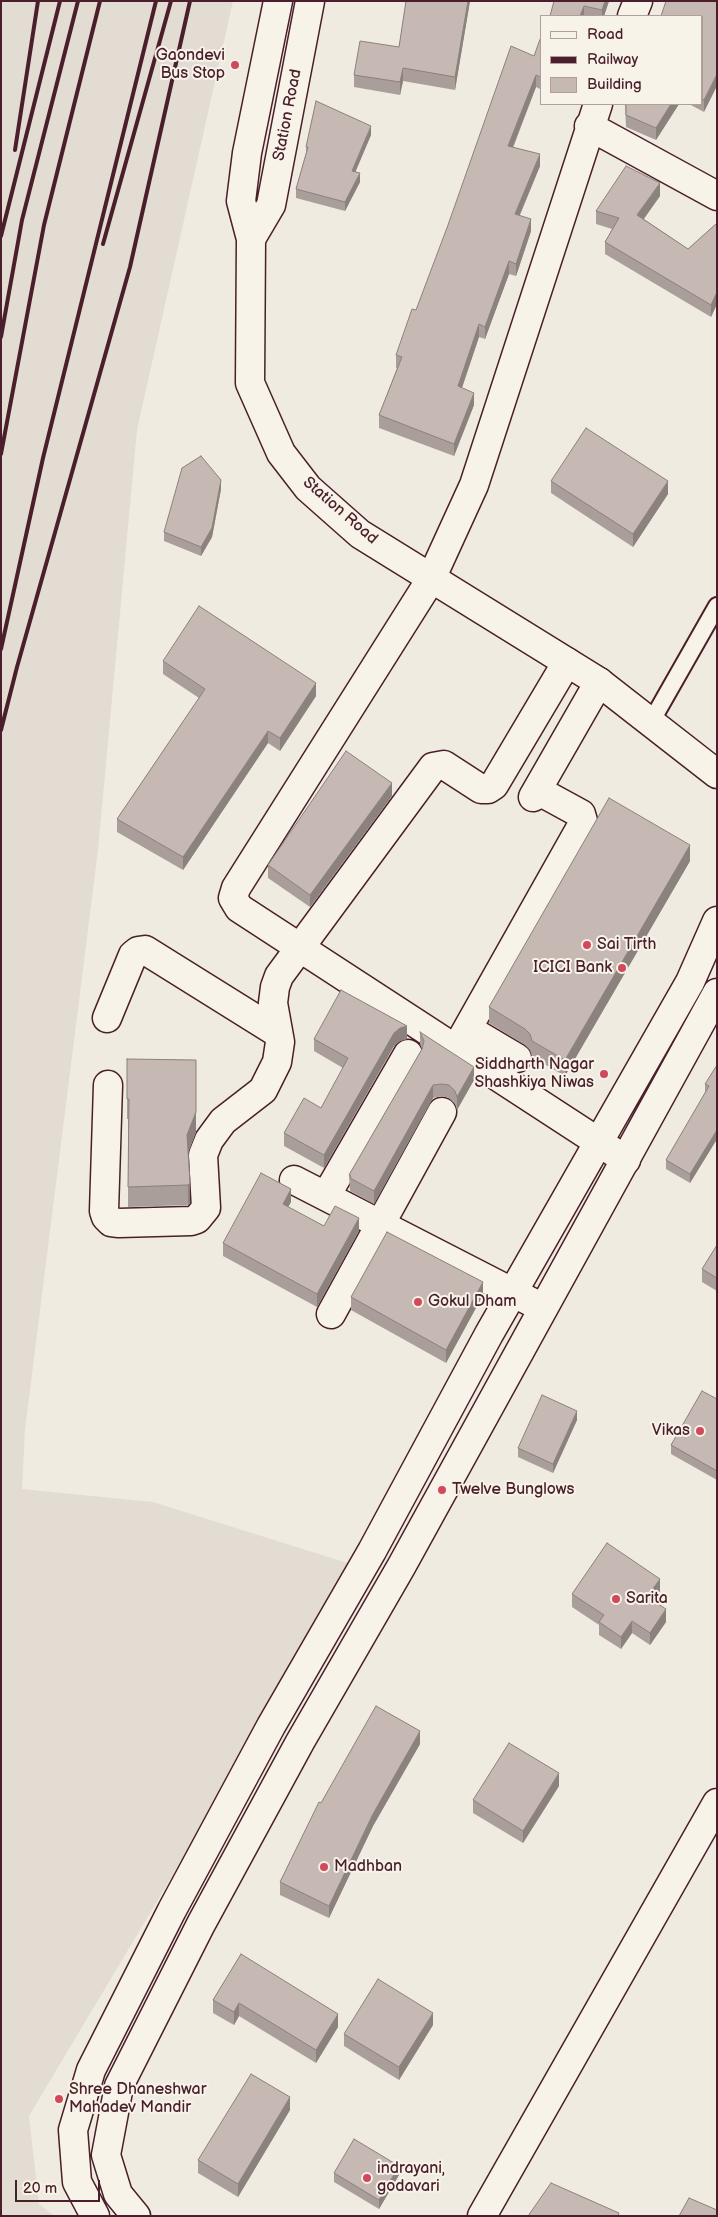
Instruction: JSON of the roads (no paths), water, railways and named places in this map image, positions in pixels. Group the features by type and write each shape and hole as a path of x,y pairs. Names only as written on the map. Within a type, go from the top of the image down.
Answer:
{"main road":[{"path":"252,238 241,201 247,153 278,1"},
{"name":"Station Road","path":"310,1 271,205 252,238 250,383 281,453 308,488 360,534 599,682 717,774"},
{"path":"632,15 638,1"},
{"path":"272,28 304,33"},
{"path":"626,1160 598,1142 462,1039 300,947 239,908 233,898 431,579 474,485 593,115 717,196"},
{"path":"108,1085 104,1211 106,1217 111,1222 119,1223 190,1221 197,1219 206,1208 203,1156 209,1140 223,1121 263,1090 277,1062 280,1042 273,1004 279,976 433,767 444,765 481,789 488,789 494,785 567,662"},
{"path":"462,1039 581,828 583,821 581,814 535,793 599,682"},
{"path":"95,2216 77,2182 73,2130 92,2070 172,1910 271,1726 372,1551 489,1334 690,982 717,921"},
{"path":"108,1018 132,955 138,951 145,950 278,1033"},
{"path":"136,2216 118,2194 106,2155 119,2086 201,1924 300,1742 401,1567 716,995 690,982"},
{"path":"462,1039 517,1058"},
{"path":"326,1196 408,1054"},
{"path":"331,1314 442,1112"},
{"path":"294,1180 543,1308"},
{"path":"489,1334 519,1351"},
{"path":"372,1551 401,1567"},
{"path":"271,1726 300,1742"},
{"path":"482,2216 717,1803"},
{"path":"172,1910 201,1924"},
{"path":"92,2070 119,2086"}],"lane":[{"path":"650,722 717,606"}],"railway":[{"path":"15,150 38,1"},
{"path":"1,236 60,1"},
{"path":"1,337 22,220 78,1"},
{"path":"1,454 44,225 100,1"},
{"path":"1,649 43,458 156,1"},
{"path":"103,244 171,1"},
{"path":"1,730 130,267 190,1"}],"place":[{"name":"Gaondevi Bus Stop","path":"235,65"},
{"name":"Sai Tirth","path":"587,945"},
{"name":"ICICI Bank","path":"622,968"},
{"name":"Siddharth Nagar Shashkiya Niwas","path":"604,1074"},
{"name":"Gokul Dham","path":"418,1302"},
{"name":"Vikas","path":"700,1431"},
{"name":"Twelve Bunglows","path":"442,1490"},
{"name":"Sarita","path":"616,1599"},
{"name":"Madhban","path":"324,1867"},
{"name":"Shree Dhaneshwar Mahadev Mandir","path":"59,2099"},
{"name":"indrayani, godavari","path":"367,2178"}]}
